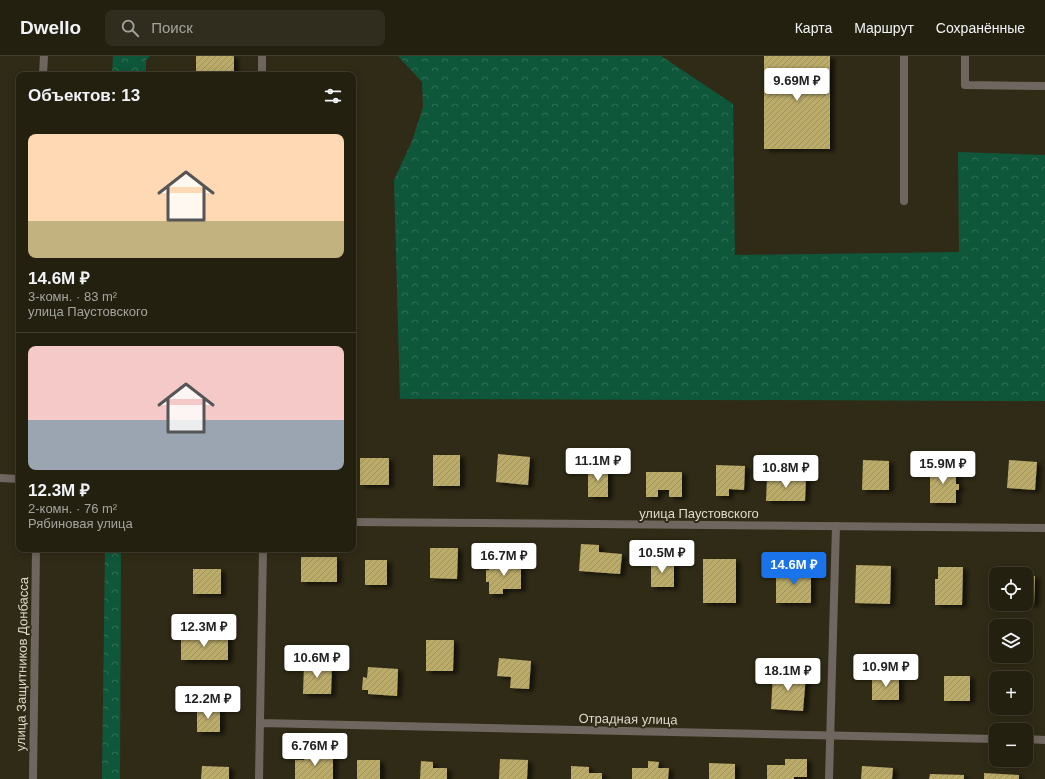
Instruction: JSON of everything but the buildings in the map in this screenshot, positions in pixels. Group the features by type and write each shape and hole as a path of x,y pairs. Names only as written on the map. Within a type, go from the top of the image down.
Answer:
{"street":[{"path":"43,72 44,56"},
{"path":"262,56 262,72"},
{"path":"904,56 904,201"},
{"path":"965,56 965,85 1045,86"},
{"path":"0,478 16,479"},
{"name":"улица Паустовского","path":"356,522 1045,528"},
{"path":"829,779 836,526"},
{"name":"улица Защитников Донбасса","path":"33,779 36,552"},
{"path":"259,779 263,552"},
{"name":"Отрадная улица","path":"260,723 989,739"},
{"path":"1033,739 1045,740"}],"green space":[{"path":"113,56 150,56 146,60 146,72 112,72"},
{"path":"398,56 661,56 733,104 735,255 959,252 958,152 1045,155 1045,401 400,399 394,180 412,141 423,107 422,82"},
{"path":"105,552 121,552 120,779 102,779"}]}
